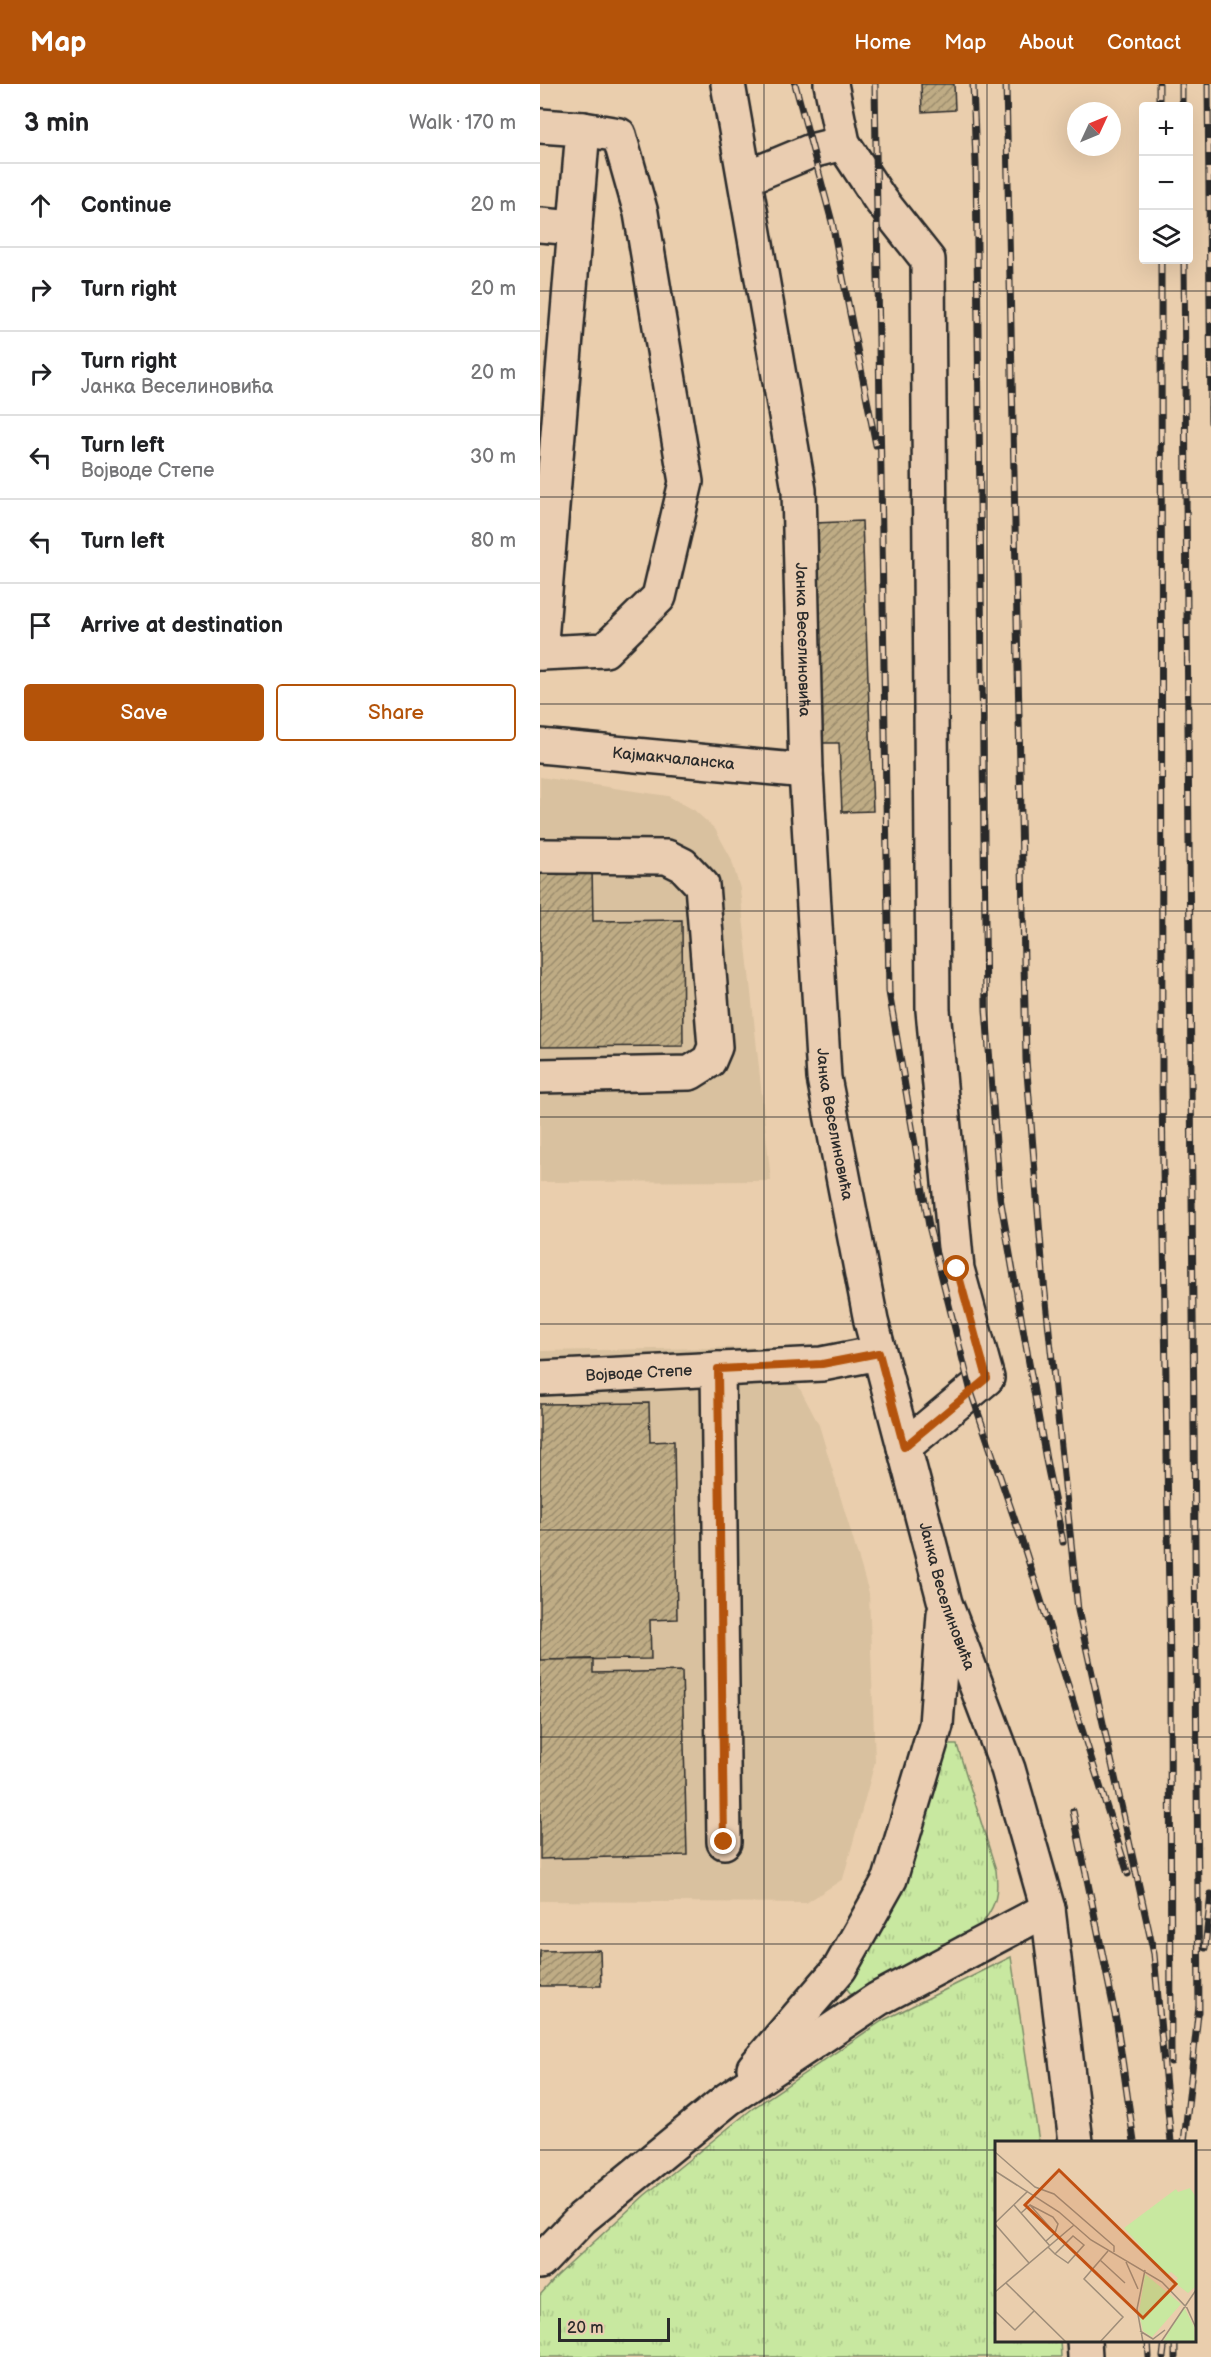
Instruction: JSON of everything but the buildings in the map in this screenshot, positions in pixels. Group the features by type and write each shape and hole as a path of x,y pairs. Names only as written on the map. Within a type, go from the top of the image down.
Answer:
{"main road":[{"name":"Јанка Веселиновића","path":"728,84 799,490 806,771 824,1078 871,1321 945,1603 1008,1769 1048,1909 1076,2141"},
{"path":"831,84 843,143 879,198 928,260 933,1010 957,1269 987,1378 904,1447"},
{"path":"540,126 583,129 619,135 641,213 686,482 659,597 605,650 541,653 554,305 574,228 583,129"},
{"path":"746,178 812,151 843,143"},
{"path":"540,225 574,228"},
{"name":"Кајмакчаланска","path":"540,746 806,771"},
{"path":"540,856 667,857 683,866 702,885 715,1047 709,1061 690,1073 540,1076"},
{"name":"Војводе Степе","path":"540,1378 822,1364 879,1353"},
{"path":"718,1369 724,1842"},
{"path":"728,2099 840,1968 890,1880 936,1725 945,1603"},
{"path":"540,2262 582,2218 728,2099 878,1999 1048,1909"}],"shaded area":[{"path":"540,777 668,796 694,810 715,829 731,858 740,889 771,1181 540,1182"},
{"path":"778,1347 819,1425 869,1593 875,1762 843,1879 806,1903 540,1901 540,1351"}],"green space":[{"path":"943,1745 957,1745 996,1870 997,1888 994,1902 978,1929 855,1999 844,1985 874,1944 901,1887"},
{"path":"1011,1957 1039,2141 995,2141 995,2342 1060,2342 1061,2357 540,2357 540,2295 557,2276 645,2195 752,2109 882,2021"}],"railway":[{"path":"795,84 832,222 876,445"},
{"path":"875,84 889,992 929,1226 971,1392 1023,1544 1128,1874"},
{"path":"973,84 976,163 986,1009 1000,1197 1046,1460 1063,1542"},
{"path":"1006,84 1026,1060 1043,1273 1078,1610 1154,1954 1171,2141"},
{"path":"1159,84 1159,102"},
{"path":"1182,84 1182,102"},
{"path":"1208,84 1211,422"},
{"path":"1161,264 1162,1092 1170,1670 1171,2062"},
{"path":"1184,264 1199,2012"},
{"path":"1073,1811 1117,2024 1134,2141"},
{"path":"1205,1948 1211,1894"},
{"path":"1184,2141 1199,2005"},
{"path":"1148,2342 1149,2357"},
{"path":"1163,2357 1165,2342"},
{"path":"1175,2342 1175,2357"}],"route":[{"path":"724,1842 718,1369 822,1364 879,1353 904,1447 987,1378 957,1269"}]}
